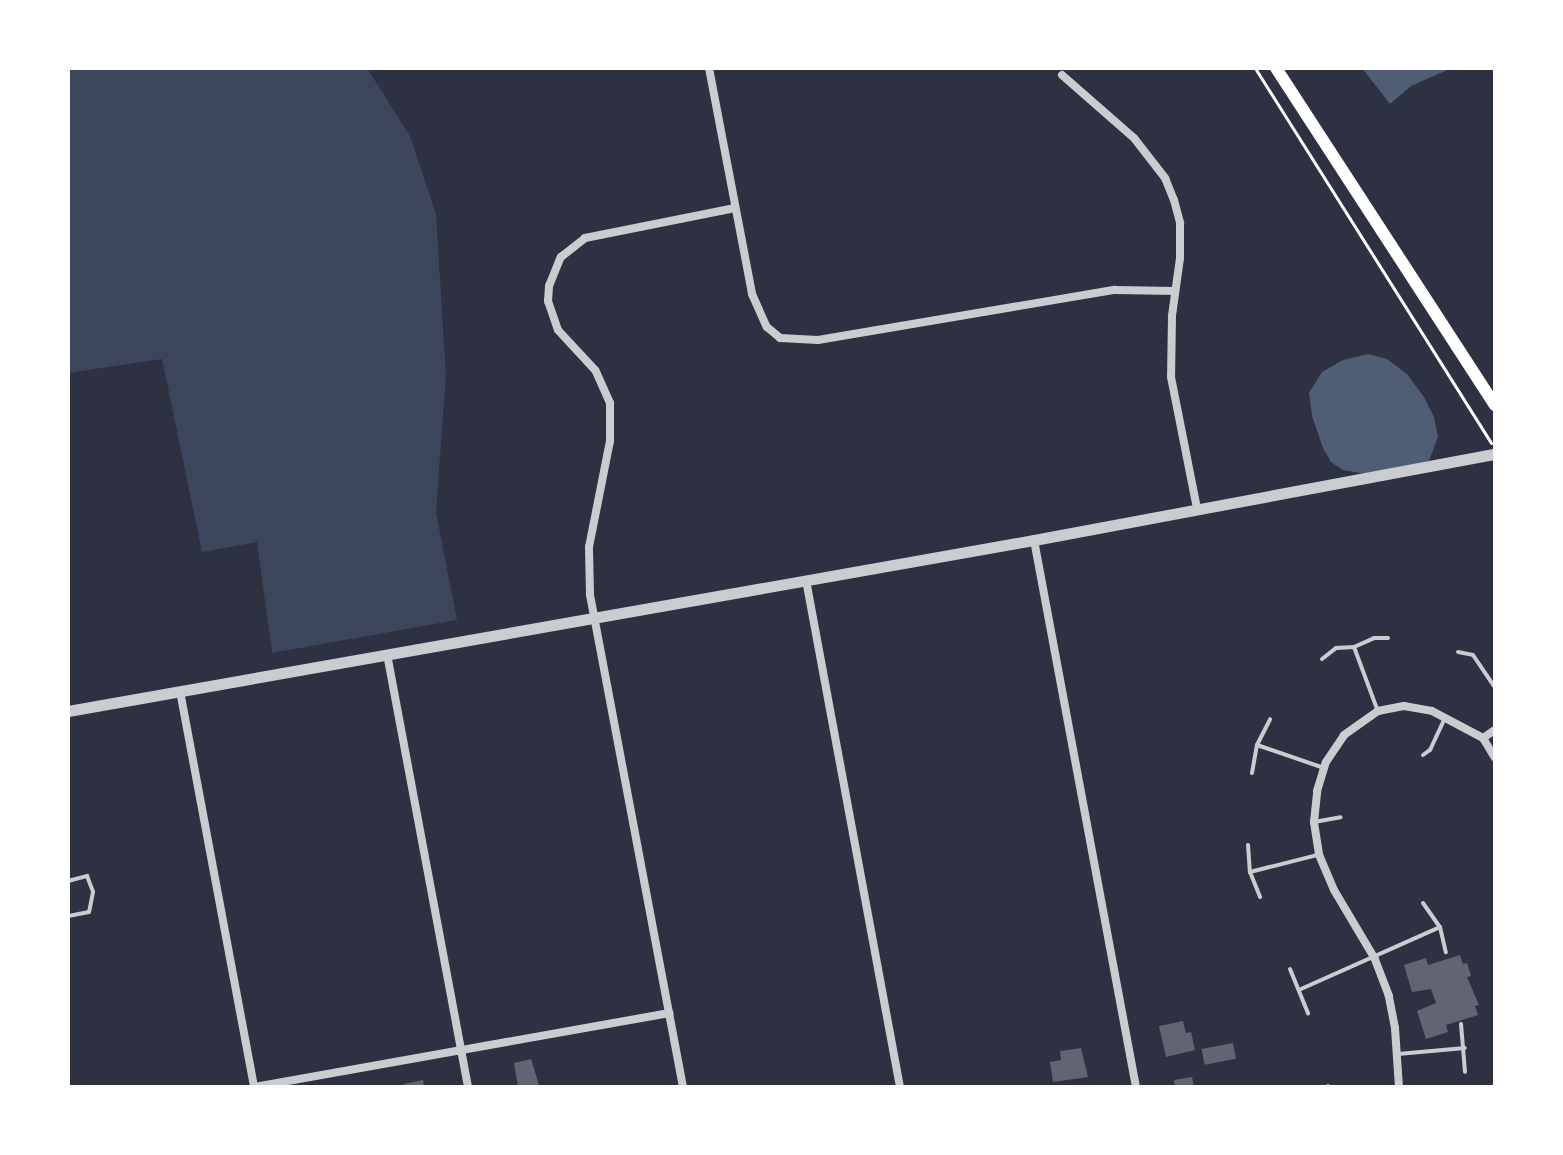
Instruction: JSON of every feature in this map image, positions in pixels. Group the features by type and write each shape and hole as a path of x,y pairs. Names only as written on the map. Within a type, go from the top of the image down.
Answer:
{"main road":[{"path":"1276,68 1495,405"}],"street":[{"path":"709,68 752,294 767,327 780,338 818,340 1115,290 1175,291"},
{"path":"1062,75 1134,138 1165,178 1180,223 1171,377 1197,508"},
{"path":"683,1087 587,571 612,420 607,395 595,370 563,336 551,316 548,301 553,271 561,257 585,238 735,208"},
{"path":"68,711 1034,540 1495,452"},
{"path":"1034,540 1136,1087"},
{"path":"806,580 900,1087"},
{"path":"387,654 468,1087"},
{"path":"180,691 254,1087 669,1013"},
{"path":"1399,1087 1398,1054 1389,996 1375,959 1334,890 1319,854 1314,822 1324,768 1344,735 1378,711 1404,706 1432,711 1483,738 1495,758"},
{"path":"1483,738 1495,730"}],"lane":[{"path":"1322,659 1336,648 1354,647 1374,638 1388,638"},
{"path":"1354,647 1378,711"},
{"path":"1458,652 1473,655 1495,688"},
{"path":"1423,755 1430,750 1445,717"},
{"path":"1252,773 1257,745 1270,719"},
{"path":"1257,745 1324,768"},
{"path":"1314,822 1341,817"},
{"path":"1248,845 1250,872 1260,897"},
{"path":"1250,872 1319,854"},
{"path":"68,881 87,876 93,892 89,912 68,916"},
{"path":"1423,903 1440,927 1446,952"},
{"path":"1301,989 1375,959 1440,927"},
{"path":"1290,969 1301,989 1308,1013"},
{"path":"1461,1024 1465,1072"},
{"path":"1398,1054 1465,1048"}],"path":[{"path":"1255,68 1495,452"}],"shaded area":[{"path":"68,68 367,68 410,136 436,214 446,376 436,512 457,620 272,653 257,542 202,552 162,359 68,373"},
{"path":"1362,68 1452,68 1411,86 1390,104"},
{"path":"1368,354 1387,359 1407,374 1424,397 1434,417 1438,437 1429,461 1366,474 1343,470 1331,462 1323,448 1312,416 1309,393 1322,372 1343,360"}],"building":[{"path":"1460,955 1463,964 1467,963 1471,976 1467,977 1479,1005 1475,1006 1478,1015 1446,1025 1448,1032 1426,1039 1417,1011 1436,1003 1431,989 1412,992 1404,965 1426,958 1428,965"},
{"path":"1183,1021 1186,1033 1191,1032 1195,1050 1166,1057 1159,1026"},
{"path":"1233,1043 1236,1059 1205,1065 1202,1049"},
{"path":"1081,1048 1088,1077 1053,1082 1050,1062 1061,1060 1060,1051"},
{"path":"531,1059 539,1085 518,1087 514,1063"},
{"path":"1192,1077 1194,1087 1175,1087 1174,1080"},
{"path":"423,1080 424,1087 404,1087 404,1084"}]}
